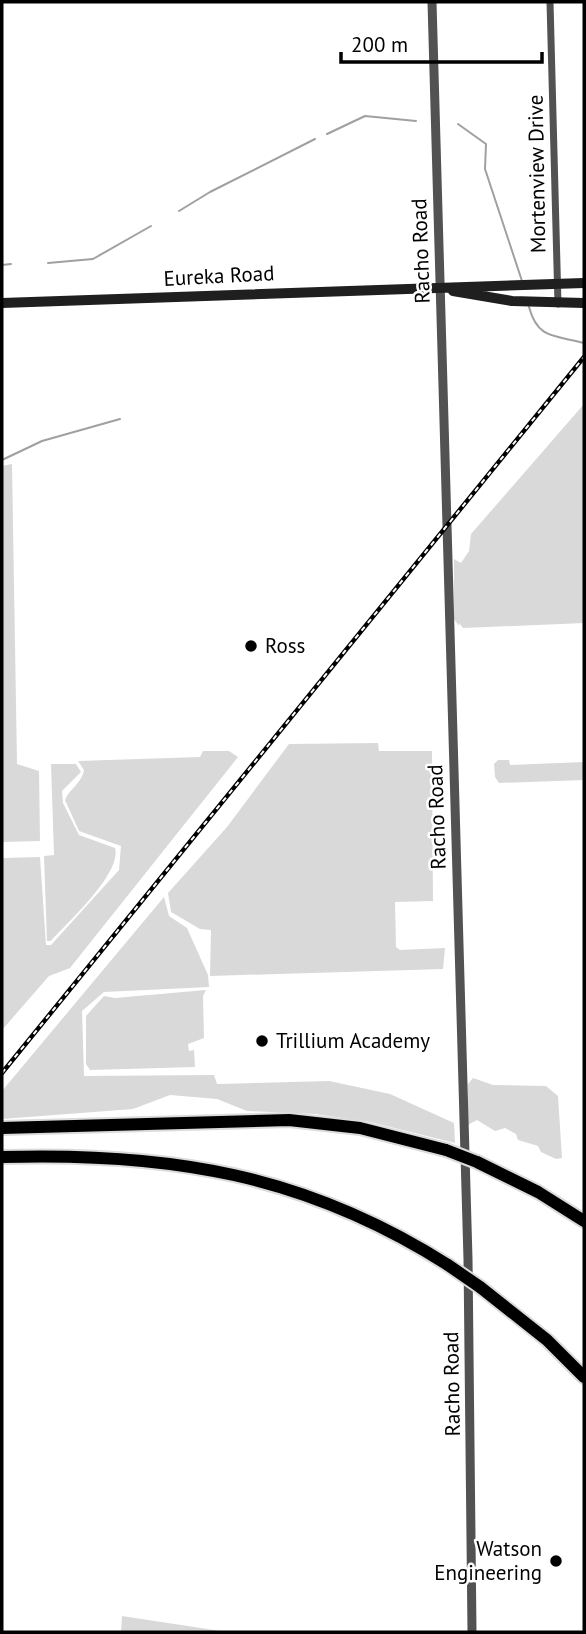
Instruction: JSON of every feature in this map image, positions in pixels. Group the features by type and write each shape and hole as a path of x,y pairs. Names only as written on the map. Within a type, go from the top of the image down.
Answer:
{"highway":[{"path":"2,1128 289,1120 360,1128 446,1150 477,1162 538,1192 584,1221"},
{"path":"2,1157 126,1157 188,1165 255,1180 348,1212 403,1238 480,1287 547,1340 584,1377"}],"main road":[{"name":"Eureka Road","path":"2,303 584,283"},
{"name":"Eureka Road","path":"439,289 512,301 584,303"}],"street":[{"name":"Racho Road","path":"432,2 467,1259 472,1632"},
{"name":"Mortenview Drive","path":"550,2 558,304"}],"shaded area":[{"path":"584,404 584,623 463,628 459,623 459,626 454,619 454,559 461,563 469,551 471,534"},
{"path":"12,464 17,764 39,771 40,841 2,842 2,466"},
{"path":"378,743 379,751 432,751 433,901 395,902 396,947 400,950 445,948 443,969 210,976 211,930 200,929 171,912 168,893 227,827 289,744"},
{"path":"203,751 229,751 238,757 70,968 49,976 2,1030 2,858 40,857 46,945 51,945 119,870 121,846 79,831 65,800 83,775 84,770 78,761 200,757"},
{"path":"498,760 509,760 510,765 584,762 584,780 499,783 495,777 494,764"},
{"path":"51,764 76,764 81,772 62,791 63,803 79,835 115,848 115,858 103,883 51,941 47,941 44,856 54,855"},
{"path":"164,897 169,916 187,928 208,975 209,987 104,992 82,1011 84,1076 214,1075 217,1084 329,1081 390,1094 454,1123 455,1143 370,1122 315,1114 247,1111 217,1099 170,1095 133,1109 2,1119 2,1091"},
{"path":"206,990 203,996 204,1038 188,1044 189,1051 194,1050 195,1067 90,1070 86,1064 86,1016 104,996 115,998"},
{"path":"473,1078 493,1085 546,1086 558,1096 562,1158 556,1159 541,1152 538,1146 518,1140 516,1134 505,1128 495,1131 477,1120 468,1125 468,1084"},
{"path":"122,1616 227,1632 121,1632"}],"waterway":[{"path":"327,134 365,116 416,121"},
{"path":"458,124 486,144 485,169 522,281"},
{"path":"179,211 210,192 315,139"},
{"path":"48,263 93,259 151,226"},
{"path":"2,265 11,264"},
{"path":"529,307 537,325 543,331 556,337 584,343"},
{"path":"2,460 42,441 120,419"}],"railway":[{"path":"2,1073 584,357"}],"place":[{"name":"Ross","path":"251,646"},
{"name":"Trillium Academy","path":"262,1041"},
{"name":"Watson Engineering","path":"556,1561"}]}
